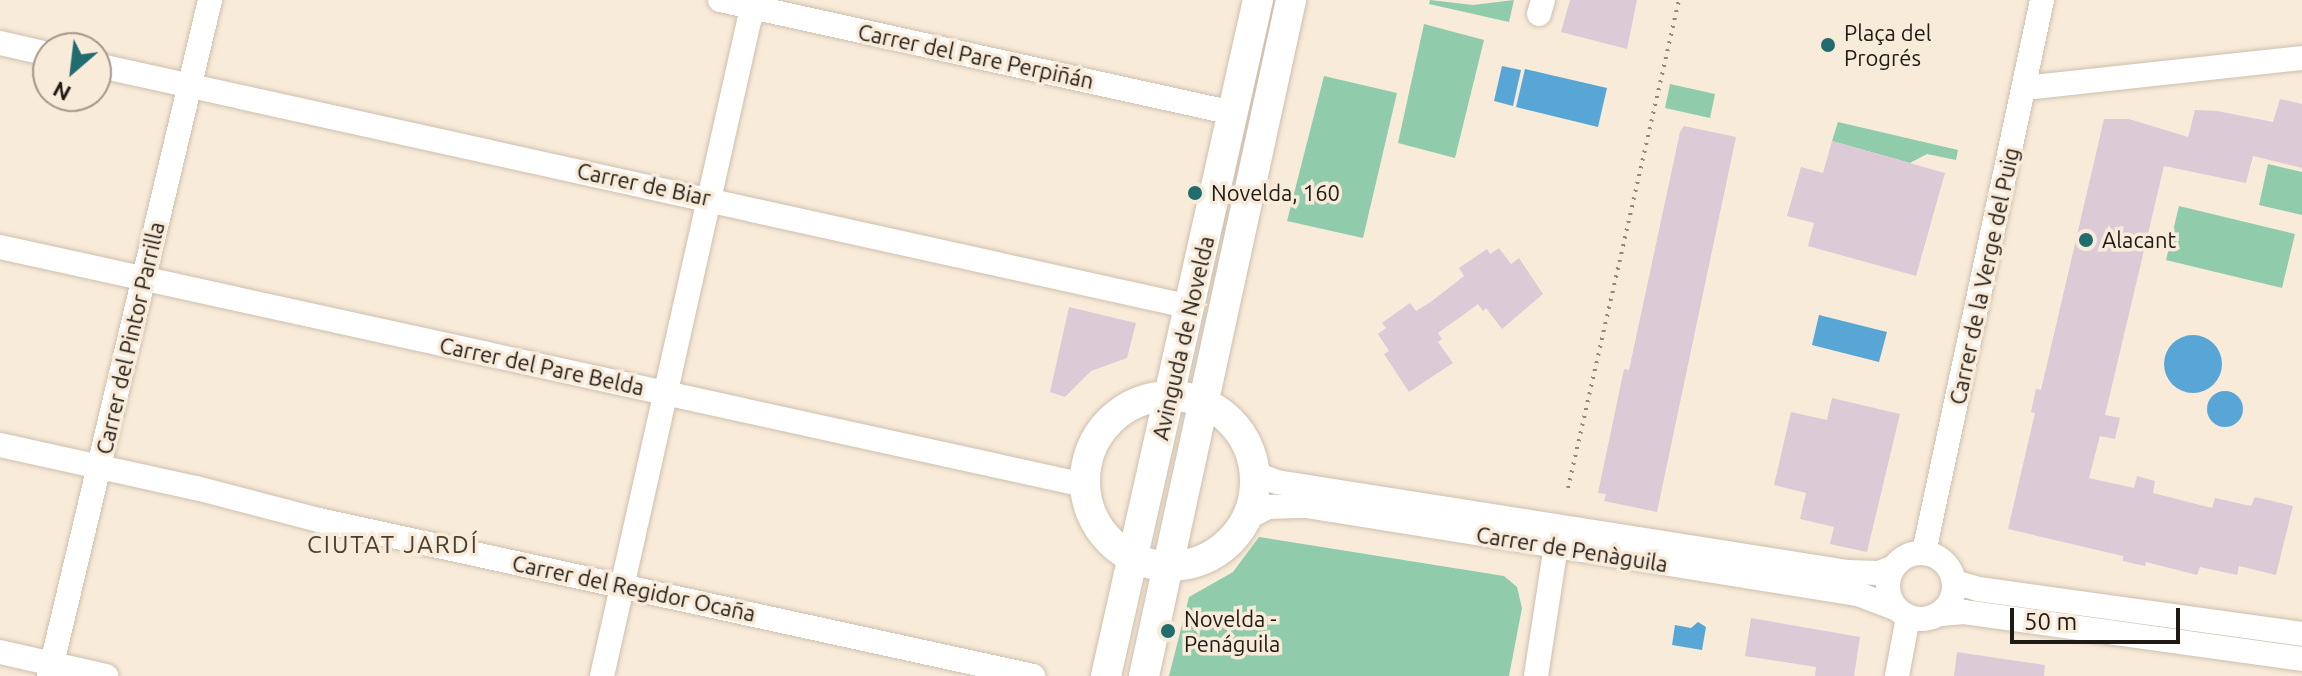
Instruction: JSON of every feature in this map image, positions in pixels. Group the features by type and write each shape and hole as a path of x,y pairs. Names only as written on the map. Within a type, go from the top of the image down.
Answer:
{"main road":[{"name":"Avinguda de Novelda","path":"1106,676 1258,0"},
{"name":"Avinguda de Novelda","path":"1144,676 1291,0"},
{"path":"1171,395 1203,401 1229,418 1247,442 1256,474 1249,517 1231,542 1194,564 1170,567 1132,558 1115,547 1100,530 1088,508 1084,485 1090,449 1109,420 1137,401 1171,395"}],"street":[{"name":"Carrer del Pintor Parrilla","path":"51,670 210,0"},
{"name":"Carrer del Pare Perpiñán","path":"720,0 758,4 1233,113"},
{"name":"Carrer de la Verge del Puig","path":"1924,552 2042,0"},
{"path":"602,676 712,199 749,21 758,4"},
{"path":"0,43 32,50"},
{"path":"2025,88 2302,58"},
{"name":"Carrer de Biar","path":"112,69 1191,307"},
{"name":"Carrer del Pare Belda","path":"0,247 1084,485"},
{"name":"Carrer del Regidor Ocaña","path":"0,445 319,520 1033,676"},
{"name":"Carrer de Penàguila","path":"1256,474 1277,482 1858,594 1902,613"},
{"name":"Carrer de Penàguila","path":"1249,517 1268,507 1306,506 1848,572 1879,573 1892,568"},
{"path":"1536,676 1557,536"},
{"path":"1941,614 1953,598 1954,582 1950,569 1939,558 1924,552 1908,555 1892,568 1887,581 1888,595 1902,613 1924,620 1941,614 1964,612 2302,659"},
{"path":"1954,582 1978,589 2302,634"},
{"path":"1897,676 1902,613"},
{"path":"0,652 51,670 106,676"}],"path":[{"path":"1568,488 1679,0"}],"green space":[{"path":"1430,0 1473,5 1514,0 1509,22 1429,4"},
{"path":"1424,24 1484,40 1455,158 1398,143"},
{"path":"1324,76 1397,93 1363,238 1287,221"},
{"path":"1670,84 1715,94 1710,118 1665,108"},
{"path":"1838,122 1958,150 1956,160 1927,154 1910,163 1832,141"},
{"path":"2268,164 2302,172 2302,215 2259,205"},
{"path":"2179,206 2295,234 2282,288 2166,260"},
{"path":"1259,537 1504,576 1517,587 1522,608 1509,676 1169,676 1189,597 1233,572"}],"water":[{"path":"1502,66 1521,70 1513,106 1494,101"},
{"path":"1525,69 1607,88 1598,127 1516,107"},
{"path":"1819,315 1887,332 1879,362 1812,345"},
{"path":"2193,335 2204,337 2213,344 2220,353 2220,375 2213,384 2204,391 2193,393 2182,391 2173,384 2166,375 2164,364 2166,353 2173,344 2182,337"},
{"path":"2225,391 2238,396 2243,409 2238,422 2225,427 2212,422 2207,409 2212,396"},
{"path":"1698,622 1706,627 1702,650 1672,645 1675,625 1691,628"}],"building":[{"path":"1570,0 1637,0 1627,49 1561,32"},
{"path":"2280,99 2302,104 2302,168 2253,156 2246,183 2164,166 2105,415 2120,418 2115,439 2100,436 2089,478 2134,488 2137,476 2155,481 2153,493 2212,508 2215,498 2251,506 2255,497 2293,506 2276,575 2239,566 2237,575 2200,567 2197,575 2146,562 2145,566 2123,561 2123,556 2008,529 2035,413 2031,412 2036,389 2041,390 2104,119 2129,119 2188,137 2195,110 2273,122"},
{"path":"1684,126 1736,137 1657,512 1604,501 1606,494 1598,493 1624,369 1629,370 1680,132"},
{"path":"1832,141 1945,173 1916,276 1808,246 1814,223 1787,216 1801,167 1823,173"},
{"path":"1499,248 1511,264 1519,258 1543,294 1502,329 1486,308 1483,311 1478,304 1438,333 1442,339 1438,342 1453,363 1409,392 1384,354 1389,351 1378,334 1386,328 1382,323 1410,303 1416,311 1432,301 1464,276 1459,268 1487,249 1490,254"},
{"path":"1069,307 1136,323 1127,358 1091,371 1065,397 1050,392"},
{"path":"1832,398 1900,414 1867,552 1830,544 1834,527 1800,519 1806,493 1774,485 1791,412 1827,420"},
{"path":"1751,618 1860,637 1854,676 1815,676 1816,667 1745,656"},
{"path":"1957,652 2045,665 2044,676 1954,676"}],"place":[{"name":"Plaça del Progrés","path":"1828,45"},
{"name":"Novelda, 160","path":"1195,193"},
{"name":"Alacant","path":"2086,240"},
{"name":"Novelda - Penáguila","path":"1168,631"}],"district":[{"name":"CIUTAT JARDÍ","path":"393,545"}]}
